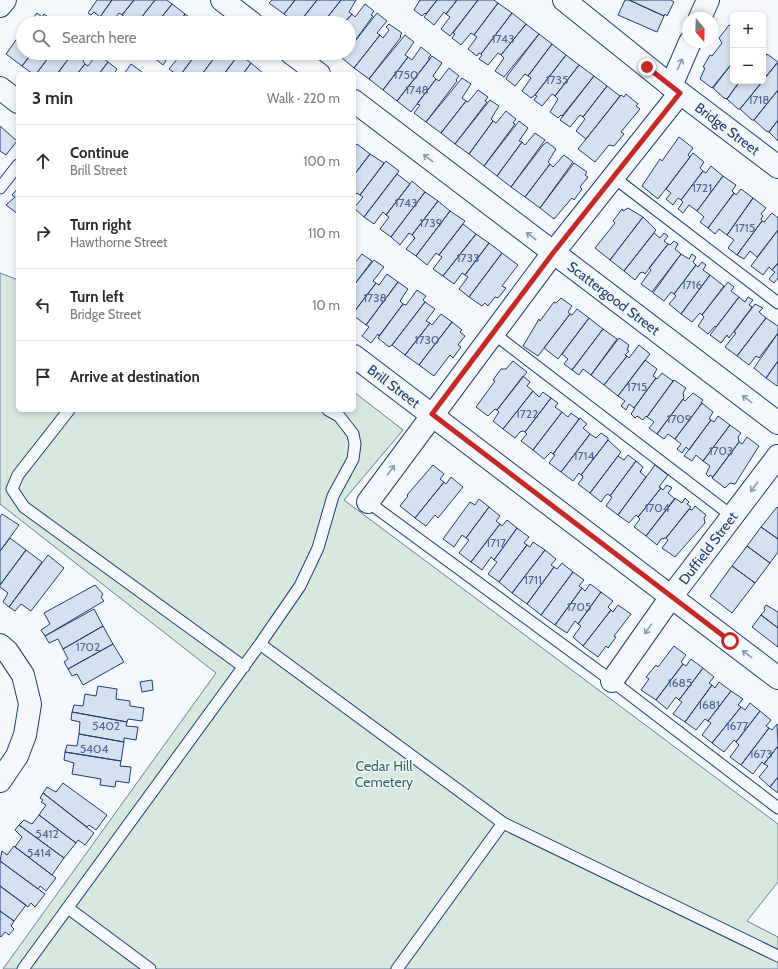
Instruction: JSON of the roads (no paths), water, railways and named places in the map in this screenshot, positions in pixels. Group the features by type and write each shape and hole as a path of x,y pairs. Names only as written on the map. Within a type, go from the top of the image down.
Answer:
{"street":[{"path":"0,6 4,0"},
{"path":"222,0 243,16"},
{"name":"Bridge Street","path":"564,0 675,89 778,167"},
{"path":"703,12 708,0"},
{"path":"368,502 432,414 612,176 675,89 688,48"},
{"path":"300,60 316,72"},
{"path":"0,88 16,100"},
{"name":"Scattergood Street","path":"356,103 778,423"},
{"name":"Brill Street","path":"356,357 778,678"},
{"name":"Duffield Street","path":"612,681 671,597 778,456"},
{"path":"0,645 7,651 23,675 30,704 25,735 17,756 0,781"}],"lane":[{"path":"0,188 16,168"},
{"path":"612,176 778,302"},
{"path":"493,333 732,516"},
{"path":"67,412 18,475 12,489 24,508 244,667"},
{"path":"23,969 244,667 300,586 318,548 333,496 353,459 355,444 353,434 339,416 332,412"},
{"path":"368,502 612,681 778,808"},
{"path":"260,644 503,823 778,956"},
{"path":"397,969 503,823"},
{"path":"68,908 150,969"}],"park label":[{"name":"Cedar Hill Cemetery","path":"384,774"}]}
